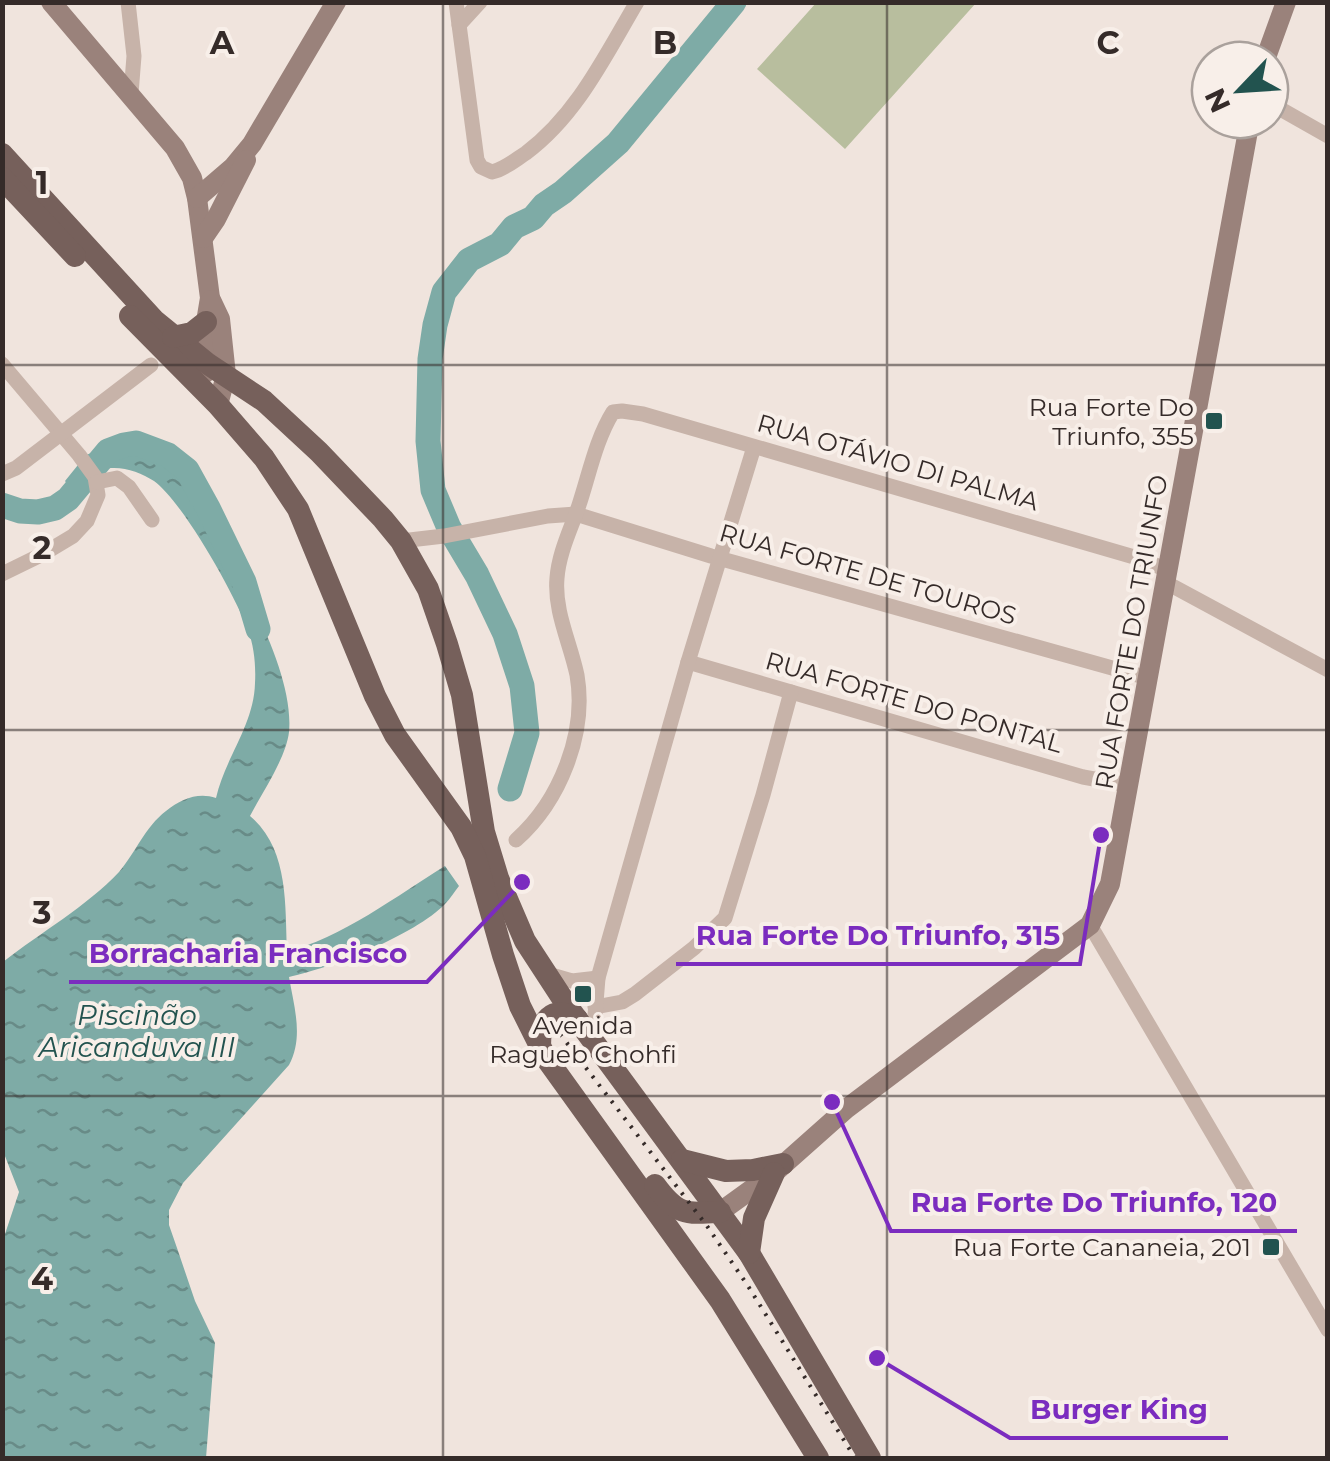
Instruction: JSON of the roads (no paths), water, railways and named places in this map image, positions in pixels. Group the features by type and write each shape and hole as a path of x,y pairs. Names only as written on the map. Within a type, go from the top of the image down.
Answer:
{"main road":[{"path":"2,154 154,320 264,401 319,452 400,541 428,589 448,644 462,695 484,832 524,941 543,971 586,1013 593,1040 749,1253 870,1458"},
{"path":"2,178 218,406 264,458 298,509 381,709 395,735 461,827 475,856 520,1006 540,1046 711,1286 818,1458"},
{"path":"173,337 192,334 208,310"},
{"path":"540,1046 541,1027 551,1016 586,1013"},
{"path":"558,1075 590,1097 668,1204 692,1214 720,1212"},
{"path":"682,1160 726,1171 778,1169 754,1218 749,1253"}],"street":[{"path":"36,2 55,7 185,163 198,198 208,310 220,318 218,406"},
{"path":"128,2 134,56 131,94"},
{"path":"198,198 252,144 336,2"},
{"path":"456,2 477,160 484,170 498,171 562,120 588,87 637,2"},
{"path":"459,25 480,2"},
{"path":"1273,40 1286,2"},
{"path":"1290,114 1328,136"},
{"name":"RUA FORTE DO TRIUNFO","path":"720,1212 778,1169 846,1109 1090,925 1110,884 1246,140"},
{"path":"203,238 240,175 252,144"},
{"path":"2,364 79,454 94,477 98,494 87,522 61,544 2,574"},
{"path":"9,471 151,365"},
{"path":"199,387 217,370"},
{"name":"RUA OTÁVIO DI PALMA","path":"576,514 613,412 643,414 1142,559 1328,670"},
{"path":"586,1013 754,447"},
{"path":"94,477 117,478 129,487 152,520"},
{"path":"400,541 576,514 562,549 557,578 562,622 577,675 579,706 574,738 562,777 549,802 516,840"},
{"name":"RUA FORTE DE TOUROS","path":"576,514 1148,678"},
{"name":"RUA FORTE DO PONTAL","path":"688,662 1083,777 1128,785"},
{"path":"586,1013 635,994 725,918 791,692"},
{"path":"1090,925 1328,1330"},
{"path":"543,971 572,982 598,978"}],"water":[{"name":"Piscinão Aricanduva III","path":"116,444 161,461 190,488 250,598 279,666 289,711 289,732 279,764 250,816 263,829 278,861 285,897 287,951 347,927 445,866 459,886 431,916 394,938 349,958 289,977 297,1033 289,1065 183,1183 169,1210 169,1225 195,1301 215,1343 206,1458 3,1458 3,1240 19,1192 3,1151 3,962 106,885 166,811 190,798 216,798 253,698 254,656 241,614 207,550 166,492 149,478 122,468 100,471 74,494 65,481 86,455"}],"waterway":[{"path":"510,789 527,733 522,686 505,634 433,490 428,441 430,359 444,292 469,260 500,244 514,227 533,218 618,143 734,2"},
{"path":"2,505 20,511 55,508 68,499 108,451 124,445 136,443 168,455 187,470 208,508 244,582 258,629"}],"railway":[{"path":"554,1026 707,1226 855,1458"}],"place":[{"name":"Rua Forte Do Triunfo, 355","path":"1214,421"},
{"name":"Rua Forte Do Triunfo, 315","path":"1101,835"},
{"name":"Borracharia Francisco","path":"522,882"},
{"name":"Avenida Ragueb Chohfi","path":"583,994"},
{"name":"Rua Forte Do Triunfo, 120","path":"832,1102"},
{"name":"Rua Forte Cananeia, 201","path":"1271,1247"},
{"name":"Burger King","path":"877,1358"}]}
